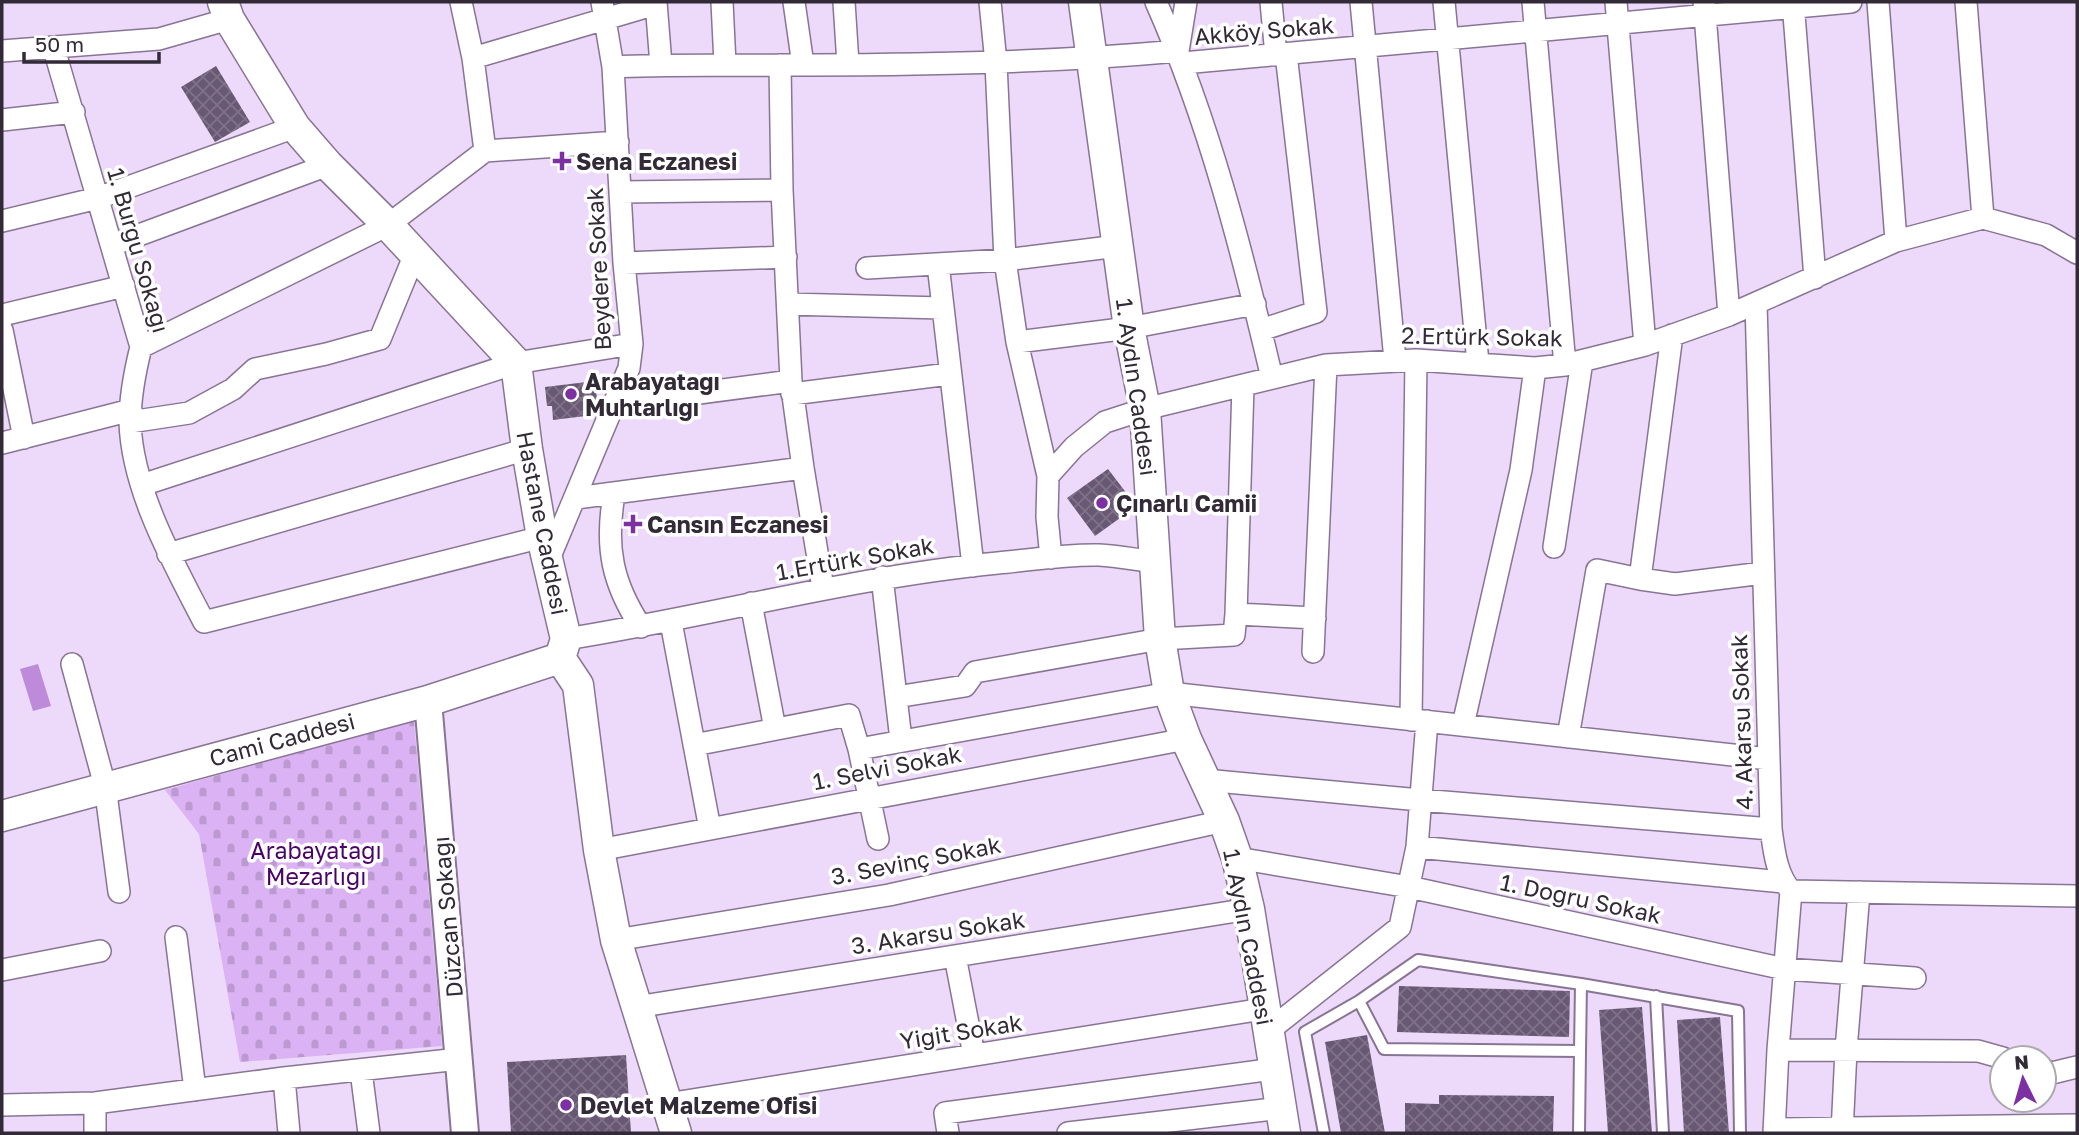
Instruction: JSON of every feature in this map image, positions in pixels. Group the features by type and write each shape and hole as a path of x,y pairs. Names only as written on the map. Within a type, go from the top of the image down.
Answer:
{"main road":[{"name":"1. Aydın Caddesi","path":"1084,2 1129,328 1145,409 1160,639 1169,693 1237,858 1249,909 1283,1120"},
{"path":"226,10 295,127 516,363"},
{"name":"Hastane Caddesi","path":"516,363 527,449 563,649 578,685 599,850 616,940 676,1133"},
{"name":"Cami Caddesi","path":"2,816 104,786 428,701 563,649"}],"street":[{"path":"461,2 473,58 485,151"},
{"path":"722,2 725,64"},
{"path":"794,2 803,65"},
{"path":"844,2 848,64"},
{"path":"990,2 996,63 1005,260 1017,342 1048,476 1047,517 1051,558"},
{"path":"1156,2 1181,57 1255,304 1272,379"},
{"path":"1181,57 1186,2"},
{"path":"1261,330 1316,312 1281,54 1271,2"},
{"path":"1265,1020 1400,928 1417,847 1420,800 1419,721 1406,360 1361,2"},
{"path":"1444,2 1478,363"},
{"path":"1532,2 1574,363 1555,547"},
{"name":"Akköy Sokak","path":"614,67 996,63 1281,54 1535,31 1617,12 1850,2"},
{"path":"1878,2 1896,241"},
{"path":"1966,2 1983,218"},
{"path":"473,58 602,10 656,3 661,65"},
{"path":"1793,4 1815,278"},
{"path":"1705,8 1729,315"},
{"path":"2,51 159,39 226,10"},
{"name":"Beydere Sokak","path":"545,549 576,498 629,368 632,344 624,263 614,67 602,10"},
{"path":"1617,12 1645,345"},
{"name":"1. Burgu Sokağı","path":"54,49 141,347 134,379 131,416 142,485 168,554 204,622 545,549"},
{"path":"780,65 782,190 792,387 823,588"},
{"path":"2,120 74,112"},
{"path":"2,221 98,198 295,127"},
{"path":"141,347 388,225 485,151 618,142"},
{"path":"112,245 328,165"},
{"path":"620,191 782,190"},
{"name":"2.Ertürk Sokak","path":"1048,476 1074,447 1105,422 1145,409 1326,365 1406,360 1535,368 1574,363 1645,345 1729,315 1896,241 1983,218 2046,235 2077,253"},
{"path":"867,268 1005,260 1118,246"},
{"path":"2,443 131,416 189,413 233,389 255,369 380,339 415,254"},
{"path":"624,263 786,257"},
{"path":"938,264 973,566"},
{"path":"2,315 124,286"},
{"name":"4. Akarsu Sokak","path":"1756,303 1770,829 1774,854 1787,886 1785,969 1774,1131"},
{"path":"788,304 942,308"},
{"path":"1017,342 1129,328 1255,304"},
{"path":"2,330 24,438"},
{"path":"1640,579 1672,335"},
{"path":"142,485 516,363 632,344"},
{"path":"1313,652 1326,365"},
{"path":"1463,725 1521,470 1535,368"},
{"path":"615,404 949,374"},
{"path":"896,697 965,686 975,673 1160,639 1234,635 1243,386"},
{"path":"168,554 527,449"},
{"path":"576,498 803,468"},
{"path":"614,495 609,535 611,560 617,584 640,627"},
{"name":"1.Ertürk Sokak","path":"563,649 640,627 882,577 1099,555 1157,562"},
{"path":"1569,737 1597,570 1675,584 1763,573"},
{"path":"882,577 901,740"},
{"path":"751,603 775,729"},
{"path":"1236,614 1315,618"},
{"path":"671,622 710,828"},
{"path":"72,664 104,786 119,892"},
{"path":"859,749 1169,693 1769,759"},
{"name":"Düzcan Sokağı","path":"428,701 466,1133"},
{"path":"694,745 849,715 878,839"},
{"name":"1. Selvi Sokak","path":"599,850 1186,739"},
{"path":"1205,780 1770,829"},
{"name":"3. Sevinç Sokak","path":"616,940 889,895 1224,821"},
{"path":"1417,847 1859,892 2077,895"},
{"name":"1. Doğru Sokak","path":"1237,858 1409,887 1785,969 1916,978"},
{"path":"1842,1130 1859,892"},
{"name":"3. Akarsu Sokak","path":"636,1007 1249,909"},
{"path":"176,937 195,1090"},
{"path":"2,970 100,951"},
{"path":"955,956 974,1055"},
{"name":"Yiğit Sokak","path":"667,1104 974,1055 1265,1020"},
{"path":"1778,1050 1978,1051 1988,1054"},
{"path":"2,1105 95,1103 284,1078 459,1059"},
{"path":"2058,1072 2077,1068"},
{"path":"948,1133 945,1113 1274,1069"},
{"path":"361,1071 369,1133"},
{"path":"284,1078 289,1133"},
{"path":"95,1103 95,1133"},
{"path":"1068,1133 1283,1120"},
{"path":"1774,1131 2077,1125"}],"lane":[{"path":"1324,1133 1305,1032 1359,1001 1419,960 1738,1011 1740,1133"},
{"path":"1579,1133 1581,984"},
{"path":"1656,996 1662,1133"},
{"path":"1359,1001 1384,1049 1580,1051"}],"green space":[{"name":"Arabayatağı Mezarlığı","path":"414,720 442,1046 240,1062 199,834 165,790"}],"shaded area":[{"path":"38,664 51,706 33,711 20,669"}],"building":[{"path":"216,66 250,122 215,142 181,87"},
{"name":"Arabayatağı Muhtarlığı","path":"595,381 597,400 592,401 594,415 553,420 552,406 547,406 545,387"},
{"name":"Çınarlı Camii","path":"1108,469 1134,503 1134,508 1095,536 1067,498"},
{"path":"1399,986 1570,991 1569,1037 1397,1032"},
{"path":"1642,1007 1652,1133 1608,1133 1599,1010"},
{"path":"1720,1017 1729,1133 1684,1133 1677,1020"},
{"path":"1367,1035 1385,1133 1341,1133 1325,1042"},
{"path":"626,1055 631,1133 511,1133 507,1062"},
{"path":"1439,1095 1554,1096 1553,1133 1405,1133 1405,1103 1439,1104"}],"place":[{"name":"Sena Eczanesi","path":"562,161"},
{"name":"Arabayatağı Muhtarlığı","path":"571,394"},
{"name":"Çınarlı Camii","path":"1102,503"},
{"name":"Cansın Eczanesi","path":"633,524"},
{"name":"Devlet Malzeme Ofisi","path":"566,1105"}]}
